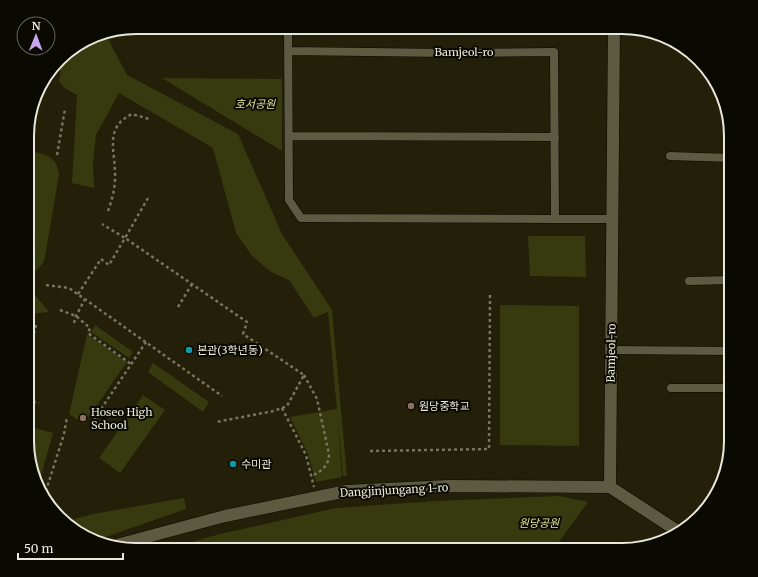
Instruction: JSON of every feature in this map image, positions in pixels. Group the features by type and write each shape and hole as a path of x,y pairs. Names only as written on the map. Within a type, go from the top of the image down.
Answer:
{"street":[{"name":"Bamjeol-ro","path":"610,487 614,34"},
{"name":"Dangjinjungang 1-ro","path":"126,543 225,516 348,491 448,486 610,487"},
{"path":"610,487 674,529"}],"lane":[{"path":"288,34 289,200 301,218 612,219"},
{"name":"Bamjeol-ro","path":"288,51 447,53 554,52 555,219"},
{"path":"289,136 555,136"},
{"path":"670,156 724,158"},
{"path":"689,281 724,280"},
{"path":"611,350 724,351"},
{"path":"671,388 724,388"}],"path":[{"path":"57,156 65,109"},
{"path":"108,211 116,177 112,150 114,130 122,118 132,114 149,118"},
{"path":"78,294 101,259 109,265 148,198"},
{"path":"102,224 125,238 247,322 243,334 304,375 317,399 329,454 329,460 322,471 311,476"},
{"path":"178,307 192,284"},
{"path":"46,285 69,288 222,396"},
{"path":"370,451 489,449 490,293"},
{"path":"74,323 85,299"},
{"path":"60,310 76,316 90,328 88,332 131,364"},
{"path":"34,333 36,325"},
{"path":"91,424 146,342"},
{"path":"216,422 259,414 287,406 304,375"},
{"path":"34,402 39,403"},
{"path":"282,408 306,455 314,487"},
{"path":"46,490 64,434 66,417"}],"green space":[{"path":"107,38 127,75 238,134 282,234 332,310 347,476 343,476 328,312 314,318 289,280 271,272 252,256 236,233 213,148 119,93 96,135 93,162 94,188 72,183 77,95 66,89 59,82 61,67 69,59 85,48"},
{"name":"호서공원","path":"162,78 282,79 282,151"},
{"path":"34,152 53,159 58,168 59,175 44,262 34,272"},
{"path":"528,236 585,236 586,277 530,276"},
{"path":"34,294 49,312 34,313"},
{"path":"500,305 579,306 579,446 500,445"},
{"path":"95,325 133,352 129,358 91,332"},
{"path":"87,334 127,362 84,424 69,414"},
{"path":"153,363 209,402 203,412 148,372"},
{"path":"143,395 165,410 120,473 99,458"},
{"path":"337,409 342,477 316,482 308,454 290,417"},
{"path":"34,428 53,433 41,478 37,468 34,448"},
{"name":"원당공원","path":"559,496 588,502 558,543 188,543 220,534 336,508 435,501"},
{"path":"184,498 186,509 103,538 79,526 71,520 93,514"}],"place":[{"name":"본관(3학년동)","path":"189,350"},
{"name":"원당중학교","path":"411,406"},
{"name":"Hoseo High School","path":"83,418"},
{"name":"수미관","path":"233,464"}]}
